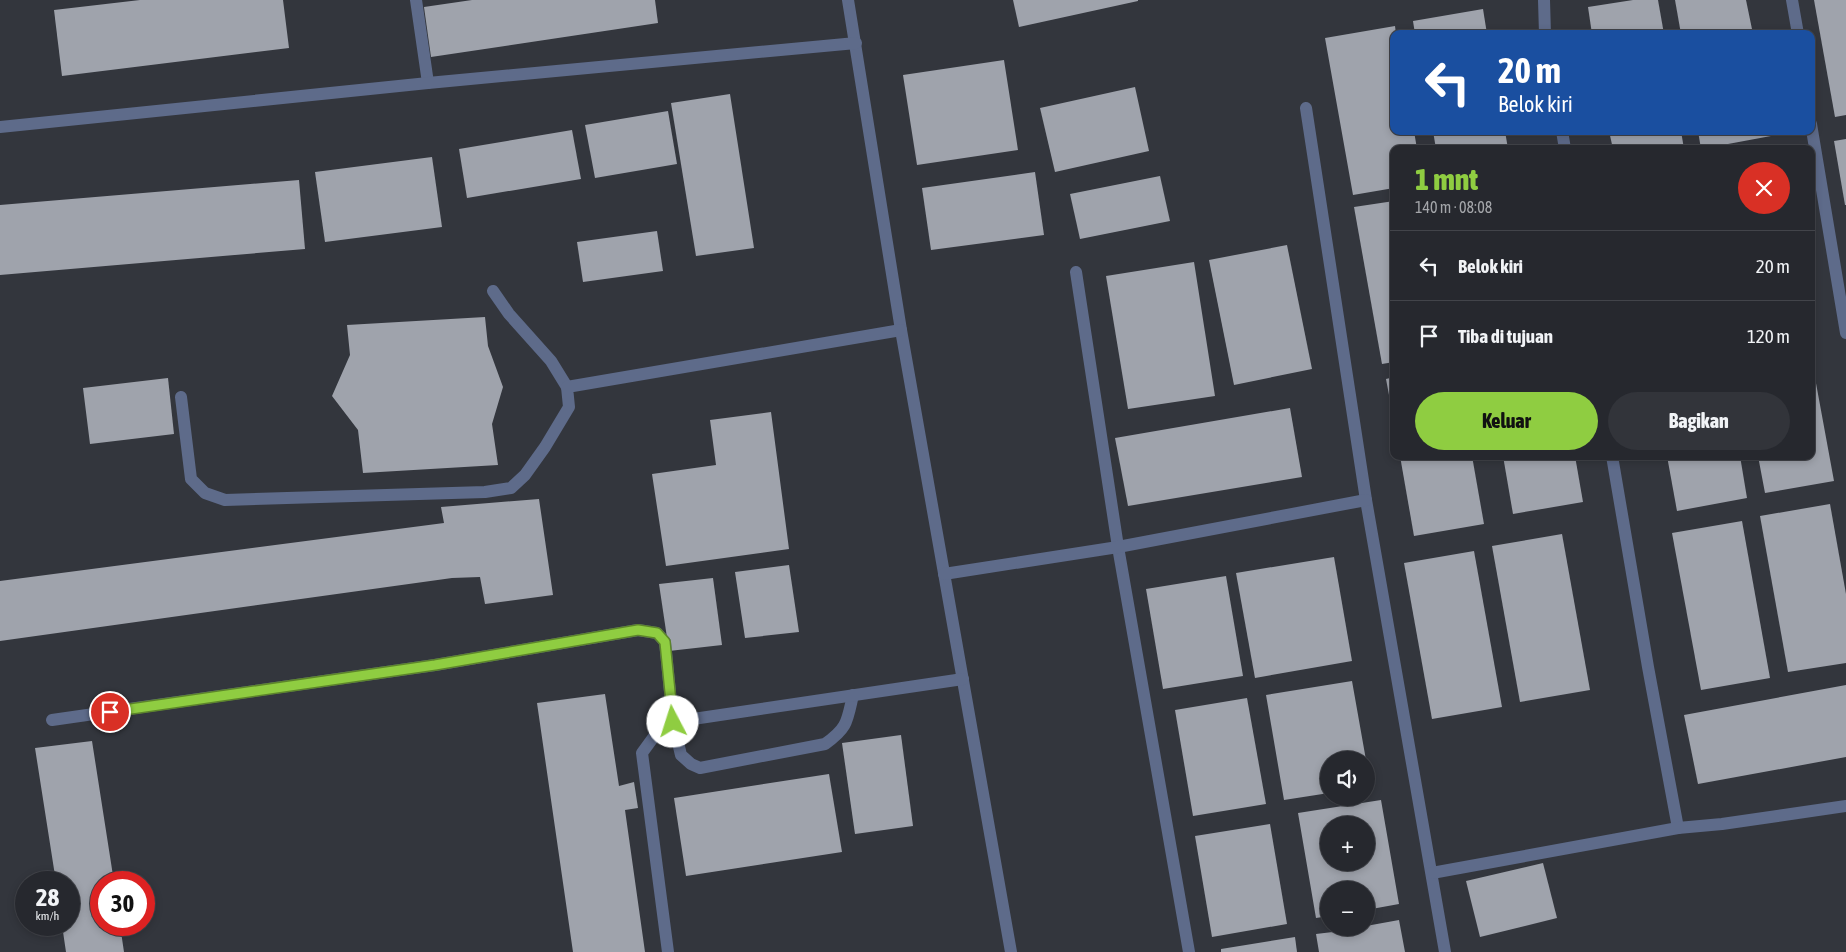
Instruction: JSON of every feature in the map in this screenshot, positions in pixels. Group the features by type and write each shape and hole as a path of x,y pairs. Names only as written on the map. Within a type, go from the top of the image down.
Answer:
{"street":[{"path":"416,0 428,83"},
{"path":"848,0 901,330 1011,952"},
{"path":"1544,0 1545,30"},
{"path":"1792,0 1797,30"},
{"path":"0,127 428,83 856,43"},
{"path":"1306,108 1366,500 1445,952"},
{"path":"1815,148 1846,333"},
{"path":"1076,272 1118,547 1189,952"},
{"path":"181,397 191,479 205,493 225,500 485,492 511,488 524,475 545,447 569,407 567,387 551,361 509,314 493,291"},
{"path":"567,387 901,330"},
{"path":"1613,460 1678,828"},
{"path":"944,574 1118,547 1366,500"},
{"path":"52,720 425,666 638,630 657,633 665,642 673,722 681,755 690,764 700,768 825,744 838,735 846,723 853,695"},
{"path":"668,952 642,753 658,731 673,722 963,680"},
{"path":"1432,873 1678,828 1722,824 1846,806"}],"building":[{"path":"140,0 283,0 289,48 62,76 54,10"},
{"path":"472,0 655,0 658,23 431,57 424,7"},
{"path":"1013,0 1138,0 1138,1 1019,27"},
{"path":"1633,0 1658,0 1663,30 1591,30 1588,7"},
{"path":"1675,0 1746,0 1752,30 1680,30"},
{"path":"1814,0 1846,0 1846,115 1835,117"},
{"path":"1483,9 1486,30 1414,30 1413,21"},
{"path":"1395,26 1396,30 1390,30 1390,135 1415,135 1416,145 1390,145 1390,189 1353,195 1325,38"},
{"path":"1004,60 1018,150 917,165 903,75"},
{"path":"1135,87 1149,151 1055,172 1040,108"},
{"path":"730,94 754,248 696,256 671,103"},
{"path":"668,111 677,164 595,178 585,125"},
{"path":"572,130 581,179 467,198 459,149"},
{"path":"1434,135 1506,135 1507,145 1435,145"},
{"path":"1610,135 1682,135 1683,145 1612,145"},
{"path":"1699,135 1771,136 1723,145 1700,145"},
{"path":"1846,139 1846,205 1845,205 1834,141"},
{"path":"432,157 442,227 325,242 315,172"},
{"path":"1035,172 1044,235 931,250 922,188"},
{"path":"1160,176 1170,221 1080,239 1070,194"},
{"path":"299,180 305,249 0,275 0,205"},
{"path":"1390,202 1390,363 1382,364 1354,207"},
{"path":"657,231 663,271 583,282 577,242"},
{"path":"1287,245 1312,369 1234,385 1209,260"},
{"path":"1194,262 1215,396 1128,409 1106,276"},
{"path":"485,317 488,346 503,387 492,424 498,465 363,473 358,430 332,396 350,355 347,325"},
{"path":"168,378 174,434 90,444 83,388"},
{"path":"1390,378 1390,400 1386,379"},
{"path":"1815,378 1834,481 1765,493 1759,460 1815,460"},
{"path":"1290,408 1302,477 1128,506 1115,438"},
{"path":"771,412 789,549 666,566 652,474 716,465 710,420"},
{"path":"1401,460 1473,460 1484,524 1414,536"},
{"path":"1504,460 1576,460 1583,502 1513,514"},
{"path":"1668,460 1741,460 1747,498 1677,511"},
{"path":"539,499 553,595 485,604 480,577 452,578 0,641 0,581 444,523 441,507"},
{"path":"1830,504 1846,594 1846,663 1788,672 1760,516"},
{"path":"1742,521 1770,678 1701,690 1672,533"},
{"path":"1562,534 1590,690 1520,702 1492,546"},
{"path":"1474,551 1502,707 1432,719 1404,563"},
{"path":"1334,557 1352,661 1255,678 1236,573"},
{"path":"789,565 799,632 745,638 735,572"},
{"path":"1226,576 1243,676 1163,689 1146,589"},
{"path":"713,578 722,645 669,651 659,584"},
{"path":"1352,681 1364,751 1320,751 1320,794 1284,800 1266,695"},
{"path":"1846,685 1846,757 1698,784 1684,715"},
{"path":"605,694 619,786 634,782 638,808 625,810 645,952 573,952 537,703"},
{"path":"1247,698 1266,804 1193,816 1175,710"},
{"path":"901,735 913,826 855,834 842,743"},
{"path":"92,741 112,871 90,871 90,936 122,936 124,952 66,952 64,936 80,936 80,871 54,871 35,748"},
{"path":"829,774 842,852 686,876 674,798"},
{"path":"1381,800 1399,904 1375,908 1375,881 1320,881 1320,917 1316,918 1298,813 1343,806 1375,806 1375,801"},
{"path":"1270,824 1287,924 1212,937 1195,836"},
{"path":"1543,863 1557,918 1480,937 1466,881"},
{"path":"1399,920 1405,952 1319,952 1316,934 1320,934 1320,936 1375,936 1375,924"},
{"path":"1295,937 1297,952 1221,952 1221,949"}],"route":[{"path":"110,712 435,665 638,630 657,633 665,642 673,722"}]}
